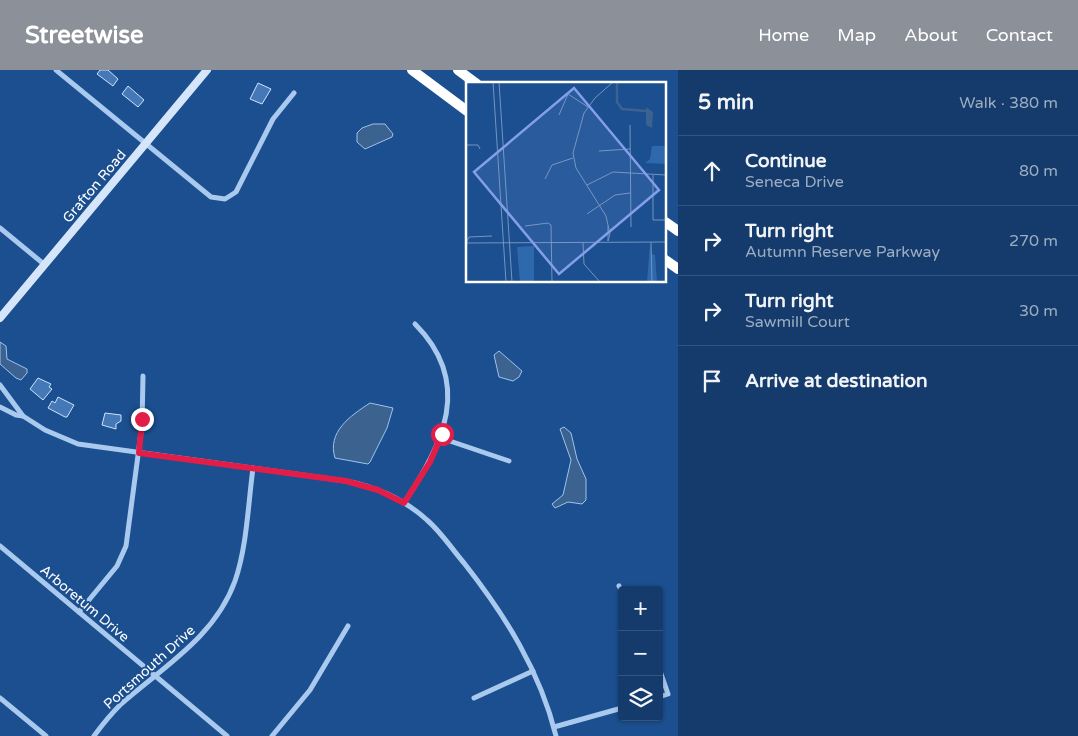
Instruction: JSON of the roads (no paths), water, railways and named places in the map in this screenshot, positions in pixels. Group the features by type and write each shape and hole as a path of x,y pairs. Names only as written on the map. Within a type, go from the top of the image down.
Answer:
{"highway":[{"path":"412,70 466,110"},
{"path":"458,70 474,82"},
{"path":"666,223 678,232"},
{"path":"666,259 678,268"}],"street":[{"path":"56,70 217,200 228,198 238,189 272,119 294,93"},
{"name":"Grafton Road","path":"0,318 207,70"},
{"path":"0,228 45,265"},
{"path":"404,503 430,462 441,438 447,400 444,376 432,342 415,324"},
{"path":"79,612 113,571 124,552 139,453 143,410 143,376"},
{"path":"0,384 23,416 45,430 71,442 355,483 378,490 404,503 434,526 506,620 533,671 556,736"},
{"path":"0,407 16,415 23,416"},
{"path":"441,438 509,461"},
{"name":"Portsmouth Drive","path":"94,736 118,708 203,634 220,612 229,595 239,566 253,468"},
{"name":"Arboretum Drive","path":"0,546 227,736"},
{"path":"272,736 310,690 348,626"},
{"path":"474,698 533,671"},
{"path":"663,680 668,694 663,696"},
{"path":"0,698 46,736"},
{"path":"554,727 618,709"}],"water":[{"path":"373,124 385,124 393,134 392,137 365,149 357,142 357,133 362,128"},
{"path":"0,342 6,346 7,359 27,369 27,373 21,380 0,364"},
{"path":"499,351 522,371 519,377 513,381 499,377 494,355"},
{"path":"370,403 393,408 387,428 370,462 368,464 335,458 333,449 337,433 348,419"},
{"path":"564,427 571,433 577,459 586,479 586,500 582,504 568,502 555,508 552,504 563,495 571,460 560,429"}]}
